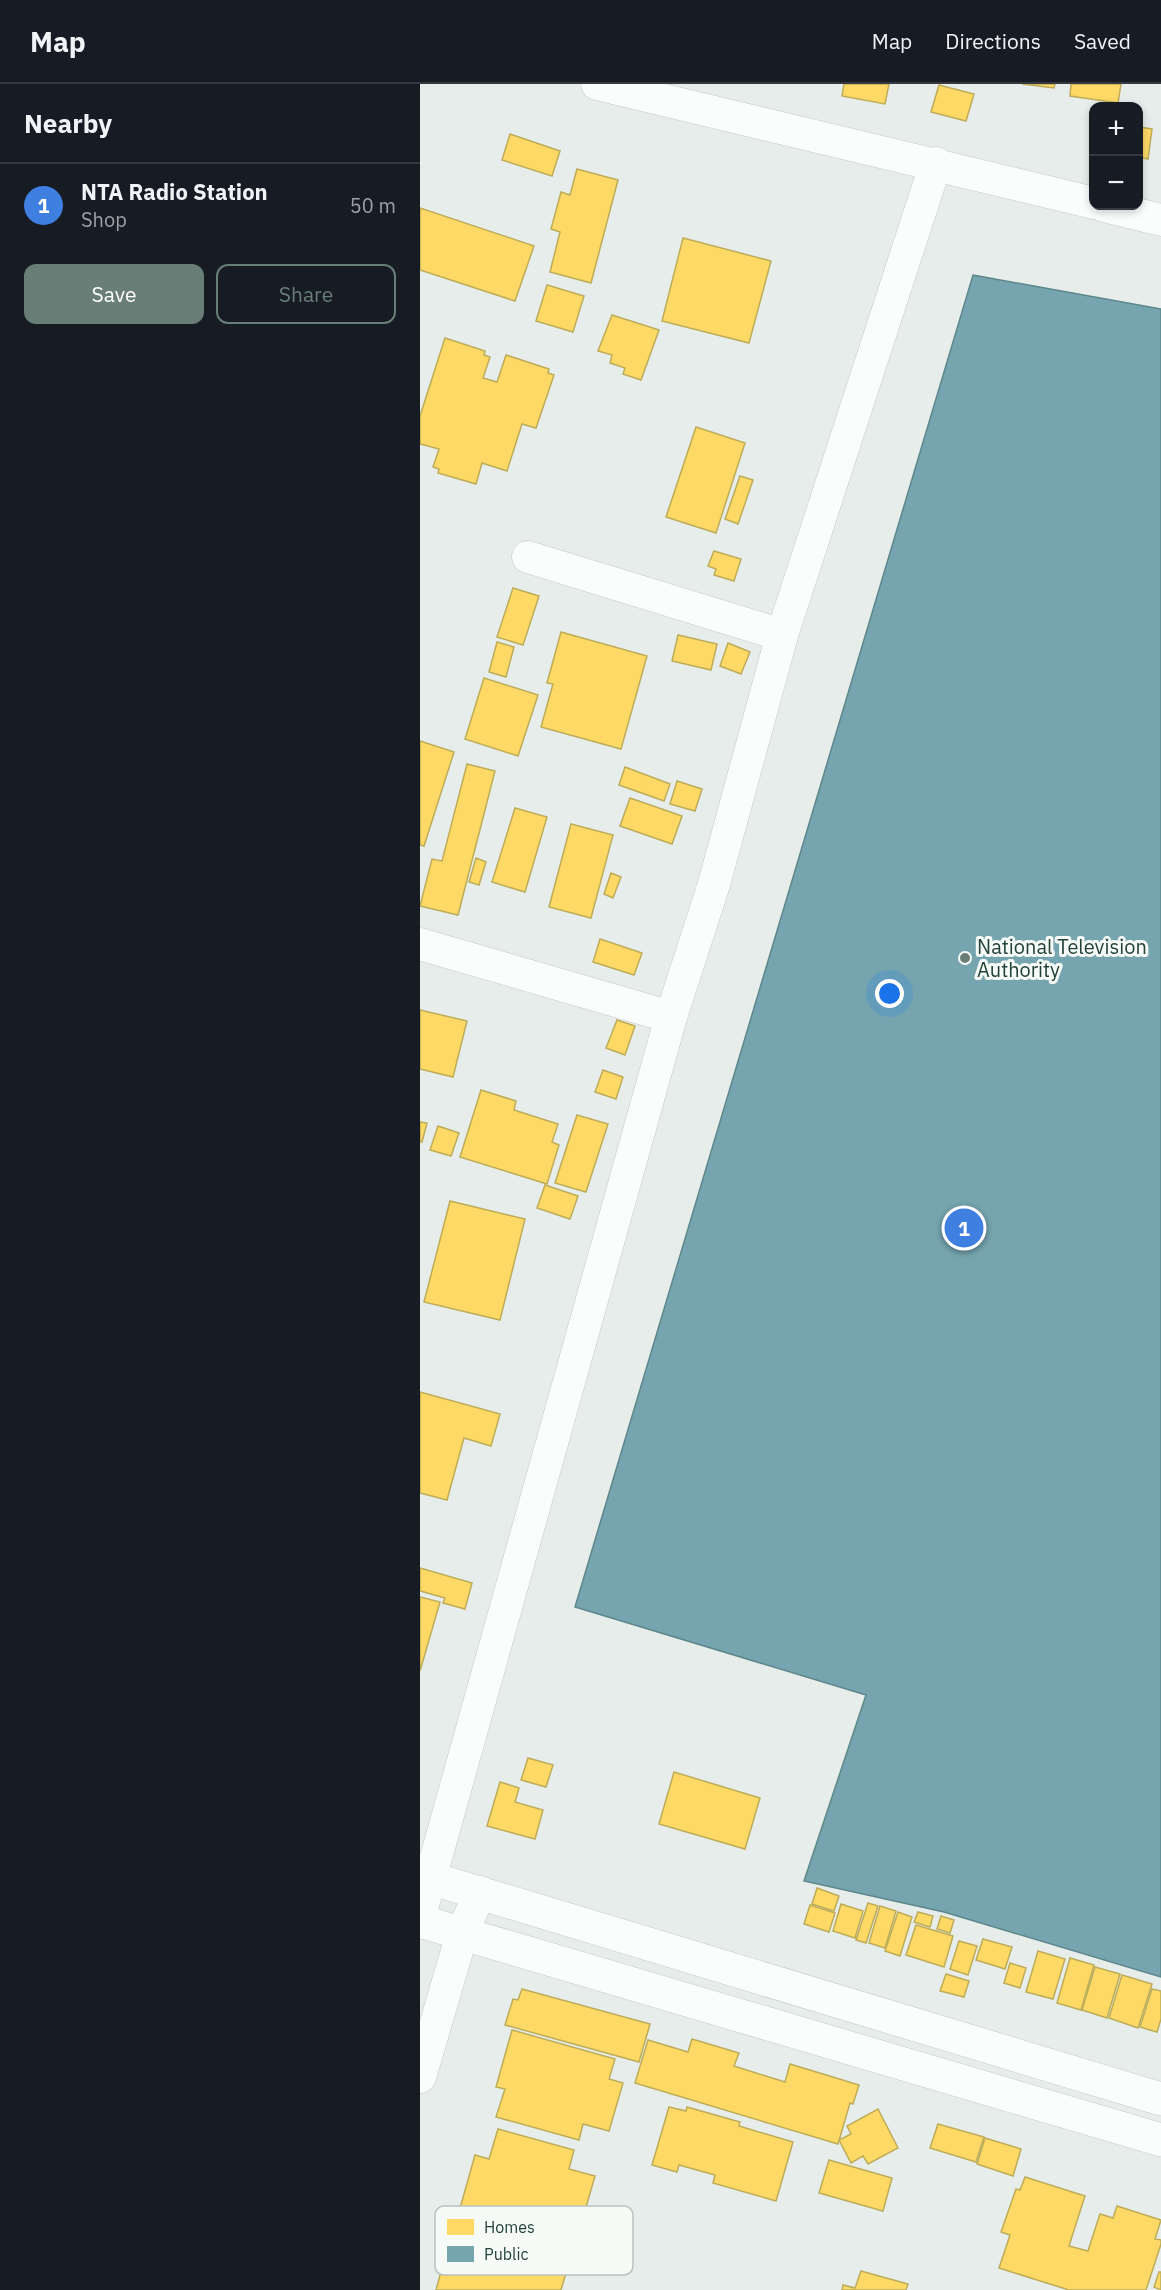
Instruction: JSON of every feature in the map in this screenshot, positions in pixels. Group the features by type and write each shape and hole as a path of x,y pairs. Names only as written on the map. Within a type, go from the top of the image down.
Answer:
{"street":[{"path":"597,84 936,163 1089,202"},
{"path":"420,1915 425,1876 671,1017 714,884 782,635 936,163"},
{"path":"1120,210 1161,220"},
{"path":"528,557 782,635"},
{"path":"420,944 671,1017"},
{"path":"425,1876 1161,2098"},
{"path":"420,2077 462,1934 480,1892"},
{"path":"420,1921 1161,2140"}],"building: Homes":[{"path":"844,84 889,84 885,104 842,96"},
{"path":"1022,84 1055,84 1054,88"},
{"path":"1071,84 1121,84 1118,102 1070,96"},
{"path":"939,85 974,94 966,121 931,112"},
{"path":"1143,128 1152,129 1148,159 1143,158"},
{"path":"510,134 560,151 552,176 502,160"},
{"path":"577,169 618,180 591,283 550,272 560,232 551,229 561,192 570,195"},
{"path":"420,208 534,246 515,301 420,270"},
{"path":"683,238 771,261 749,343 662,321"},
{"path":"547,285 584,296 573,332 536,321"},
{"path":"1010,314 1130,340 1125,362 1004,337"},
{"path":"612,315 659,330 641,380 623,374 625,368 610,363 612,355 598,351"},
{"path":"445,338 485,351 484,355 490,357 483,378 497,382 506,355 549,369 548,373 554,375 536,428 522,424 507,471 482,463 476,484 438,473 439,469 433,467 439,449 420,444 420,416"},
{"path":"696,427 745,443 716,533 666,517"},
{"path":"740,476 753,480 738,524 725,519"},
{"path":"714,551 741,559 734,581 714,575 716,569 708,566"},
{"path":"1139,555 1161,562 1161,589 1131,580"},
{"path":"1012,571 1049,582 977,824 939,813"},
{"path":"513,588 539,596 523,645 497,637"},
{"path":"561,632 647,656 621,749 541,727 553,684 547,683"},
{"path":"678,635 717,644 711,670 672,661"},
{"path":"497,642 514,647 506,677 489,672"},
{"path":"728,643 750,652 741,674 720,666"},
{"path":"484,678 538,695 518,756 465,739"},
{"path":"1157,684 1161,686 1161,798 1114,783 1124,751 1135,755"},
{"path":"420,741 454,752 424,846 420,845"},
{"path":"467,764 495,771 458,915 420,906 432,859 442,861"},
{"path":"625,767 670,784 664,801 619,785"},
{"path":"677,781 702,789 695,811 670,804"},
{"path":"630,798 682,816 672,844 620,826"},
{"path":"515,808 547,817 525,892 492,882"},
{"path":"571,824 613,835 591,918 549,907"},
{"path":"1092,854 1134,867 1129,884 1087,871"},
{"path":"476,858 486,862 479,885 469,882"},
{"path":"611,873 621,877 613,898 604,894"},
{"path":"1076,883 1125,902 1118,919 1070,901"},
{"path":"600,939 642,953 634,975 593,962"},
{"path":"420,1010 467,1021 453,1077 420,1069"},
{"path":"617,1020 635,1026 625,1055 606,1048"},
{"path":"907,1056 941,1060 940,1073 905,1068"},
{"path":"603,1070 623,1077 616,1099 595,1092"},
{"path":"481,1090 516,1101 514,1110 558,1124 552,1142 559,1145 547,1184 460,1157"},
{"path":"577,1115 608,1124 586,1192 555,1183"},
{"path":"420,1122 427,1123 422,1142 420,1142"},
{"path":"438,1126 459,1133 451,1156 430,1150"},
{"path":"545,1185 578,1196 570,1219 537,1208"},
{"path":"999,1196 1057,1216 1036,1278 977,1259"},
{"path":"450,1201 525,1219 500,1320 424,1302"},
{"path":"1136,1268 1160,1274 1148,1322 1109,1312 1119,1270 1134,1274"},
{"path":"967,1285 1101,1323 1078,1404 1007,1384 986,1457 923,1439"},
{"path":"857,1309 904,1323 892,1359 846,1345"},
{"path":"1109,1319 1161,1334 1161,1433 1083,1411"},
{"path":"420,1392 500,1414 491,1446 464,1438 447,1500 420,1493"},
{"path":"420,1568 472,1583 465,1609 443,1603 445,1598 420,1591"},
{"path":"420,1597 440,1602 420,1671"},
{"path":"528,1758 553,1765 546,1787 521,1780"},
{"path":"674,1772 760,1798 745,1849 659,1824"},
{"path":"500,1782 519,1788 515,1802 543,1810 535,1839 487,1826"},
{"path":"817,1888 839,1896 834,1911 812,1904"},
{"path":"868,1903 878,1906 866,1943 856,1940"},
{"path":"841,1904 863,1911 855,1938 833,1931"},
{"path":"810,1905 835,1913 829,1932 804,1924"},
{"path":"880,1906 896,1911 885,1948 869,1943"},
{"path":"898,1912 912,1917 900,1956 885,1951"},
{"path":"918,1912 933,1916 930,1927 914,1922"},
{"path":"941,1916 954,1920 950,1933 937,1929"},
{"path":"916,1925 953,1936 944,1967 906,1955"},
{"path":"983,1939 1012,1947 1005,1969 976,1960"},
{"path":"959,1941 977,1946 968,1975 950,1969"},
{"path":"1038,1951 1065,1959 1053,1999 1026,1992"},
{"path":"1070,1958 1094,1965 1081,2010 1057,2003"},
{"path":"1010,1963 1026,1968 1020,1988 1004,1983"},
{"path":"1095,1967 1120,1974 1107,2018 1082,2010"},
{"path":"946,1974 969,1981 964,1997 940,1991"},
{"path":"1122,1975 1152,1984 1138,2028 1109,2018"},
{"path":"522,1989 650,2024 639,2062 505,2025 513,1999 518,2000"},
{"path":"1152,1989 1161,1991 1161,2019 1157,2032 1140,2027"},
{"path":"512,2030 615,2059 609,2079 623,2083 609,2131 583,2124 579,2140 496,2117 505,2089 496,2087"},
{"path":"692,2039 739,2053 734,2066 785,2082 790,2064 859,2085 853,2104 850,2103 838,2144 635,2083 648,2040 688,2052"},
{"path":"669,2107 686,2111 687,2107 740,2122 739,2126 793,2142 776,2201 713,2183 715,2175 679,2165 677,2172 652,2165"},
{"path":"878,2109 898,2148 868,2164 863,2156 851,2163 839,2140 851,2134 847,2126"},
{"path":"938,2124 984,2137 976,2162 930,2148"},
{"path":"498,2129 574,2150 569,2169 595,2176 586,2206 461,2206 475,2155 489,2159"},
{"path":"985,2138 1021,2149 1013,2176 977,2164"},
{"path":"829,2160 892,2178 883,2211 819,2193"},
{"path":"1025,2177 1085,2196 1069,2246 1088,2251 1100,2214 1113,2218 1117,2206 1161,2220 1155,2239 1161,2240 1161,2244 1146,2290 1069,2290 999,2268 1010,2235 1001,2232 1016,2189 1020,2190"},
{"path":"861,2271 908,2284 906,2290 842,2290 843,2285 855,2288"},
{"path":"1159,2272 1161,2272 1161,2290 1154,2287"},
{"path":"440,2275 565,2275 561,2290 436,2290"}],"building: Public":[{"name":"National Television Authority","path":"973,275 1161,309 1161,1977 944,1912 804,1881 866,1695 575,1607"}],"place":[{"name":"National Television Authority","path":"965,958"},
{"name":"NTA Radio Station","path":"964,1228"}]}
